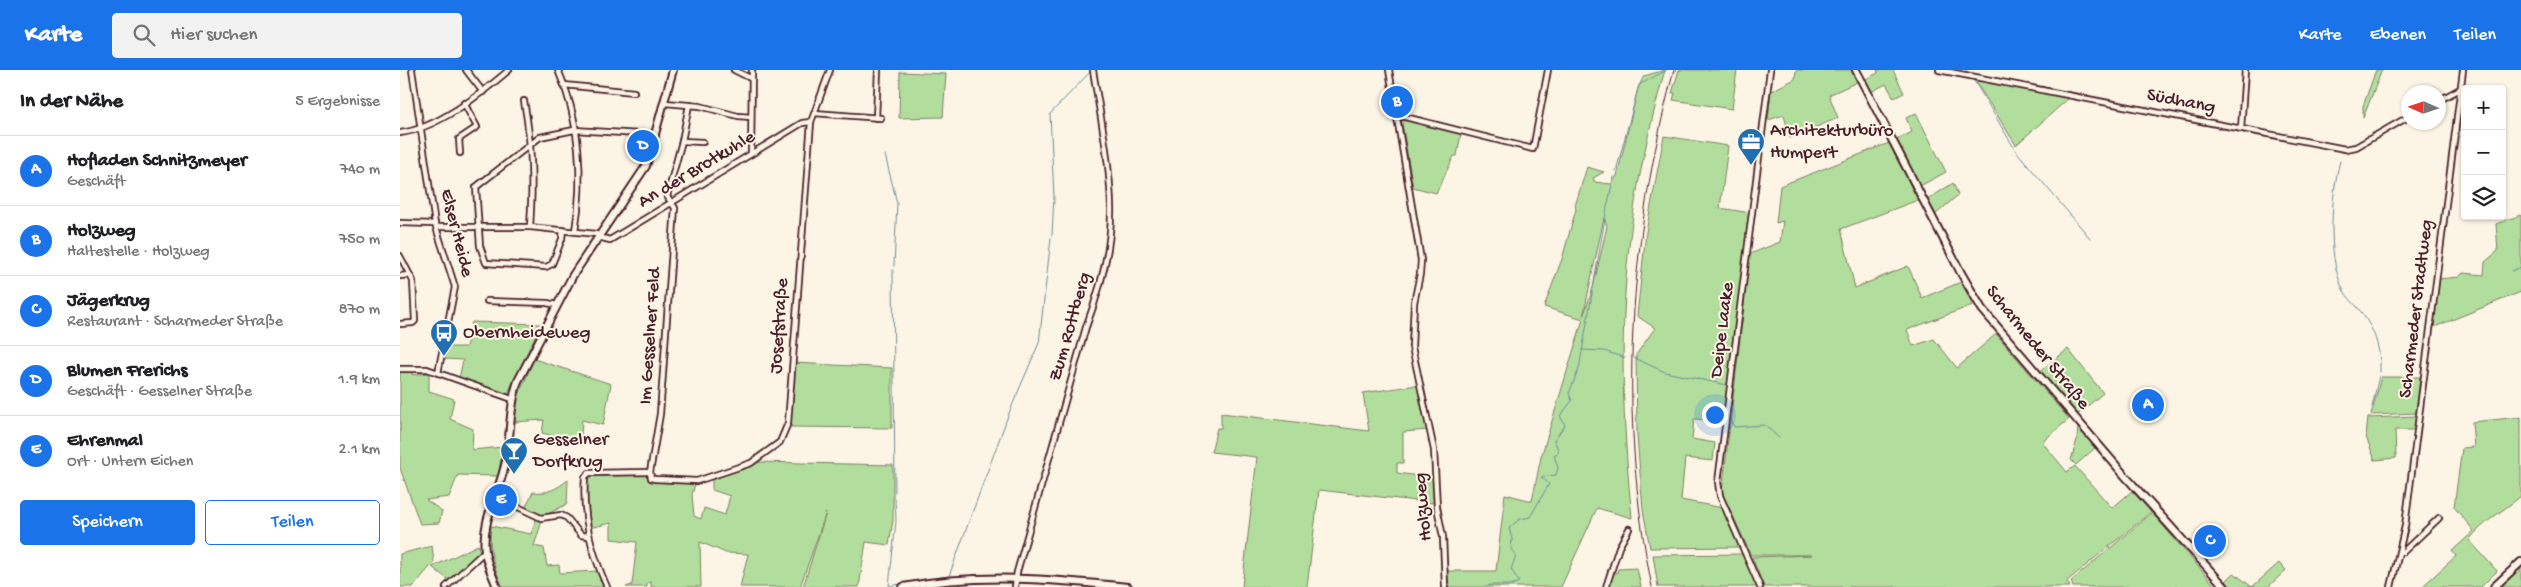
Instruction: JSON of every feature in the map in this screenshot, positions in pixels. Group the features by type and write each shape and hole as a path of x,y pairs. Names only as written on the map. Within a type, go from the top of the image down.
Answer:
{"street":[{"name":"Elser Heide","path":"412,70 436,226 455,287 438,373"},
{"path":"466,70 483,92"},
{"path":"400,133 421,129 483,92 509,70"},
{"path":"558,70 564,85 574,130 580,177 575,231"},
{"path":"498,587 485,551 486,526 506,459 512,399 528,360 557,305 599,236 640,177 652,153 673,70"},
{"path":"734,70 752,79"},
{"path":"751,154 752,70"},
{"name":"Josefstraße","path":"650,472 651,478 654,479 703,480 751,463 773,448 784,433 788,423 811,122 830,70"},
{"path":"814,113 879,118 878,70"},
{"name":"Zum Rottberg","path":"1015,587 1016,577 1084,337 1099,291 1109,240 1111,208 1108,169 1093,70"},
{"name":"Holzweg","path":"1389,70 1421,260 1414,303 1412,347 1434,450 1437,507 1443,537 1445,587"},
{"path":"1396,115 1533,149 1548,70"},
{"name":"Deipe Laake","path":"1760,587 1720,496 1718,482 1770,70"},
{"name":"Scharmeder Straße","path":"1856,70 1982,310 2126,477 2225,587"},
{"name":"Südhang","path":"1939,70 2345,149 2356,147 2401,121"},
{"name":"Südhang","path":"2241,129 2245,70"},
{"name":"Scharmeder Stadtweg","path":"2391,587 2405,526 2463,70"},
{"path":"564,85 634,92"},
{"path":"2446,97 2460,89"},
{"path":"524,101 531,142 530,227"},
{"path":"460,154 459,139 477,128 464,103"},
{"path":"664,103 689,105 751,117"},
{"name":"Im Gesselner Feld","path":"650,472 660,414 675,208 667,196 668,185 682,142 689,105"},
{"name":"An der Brotkuhle","path":"599,236 610,240 802,123 811,122"},
{"path":"563,230 562,239 552,264 546,267 486,263 480,246 476,187 531,142 540,137 574,130 656,135"},
{"path":"682,142 703,142"},
{"path":"400,223 436,226 530,227 575,231 599,236"},
{"path":"400,256 413,281 415,321 413,323 400,324"},
{"path":"400,276 409,276"},
{"path":"487,301 547,302 557,305"},
{"path":"400,369 420,368 512,399"},
{"path":"607,587 588,536 585,510 585,477 589,474 650,472"},
{"path":"493,503 518,507 541,518 561,515 567,518 581,535 588,536"},
{"path":"2400,551 2403,552 2439,518"},
{"path":"1606,587 1619,547 1629,529"},
{"path":"446,587 485,551"},
{"path":"2494,587 2521,562"},
{"path":"903,587 971,578 1016,577 1128,587"}],"green space":[{"path":"1665,70 1640,173 1628,252 1626,279 1623,339 1624,398 1632,518 1597,508 1561,587 1449,587 1447,571 1496,571 1505,494 1532,501 1541,457 1583,319 1544,307 1562,259 1587,167 1604,172 1593,178 1595,182 1611,184 1617,176 1638,88 1644,76","holes":["1604,218 1607,226 1593,288 1583,317"]},
{"path":"1679,70 1737,70 1732,109 1673,100 1675,93 1672,93"},
{"path":"1796,70 1851,70 1857,82 1829,95 1838,118 1790,138 1784,115 1768,120 1771,91 1795,79"},
{"path":"1877,70 1893,70 1904,93 1894,98 1886,84 1871,92 1864,80 1878,73"},
{"path":"2376,70 2382,70 2363,118 2363,106"},
{"path":"900,72 946,74 943,117 899,118"},
{"path":"1974,79 2069,98 2016,145"},
{"path":"1916,113 1946,172 1920,186 1896,140 1912,132 1906,118"},
{"path":"1401,118 1461,133 1457,156 1454,156 1436,193 1413,187"},
{"path":"1664,136 1728,146 1720,208 1751,213 1724,421 1694,419 1692,439 1715,443 1713,461 1685,458 1681,500 1723,508 1740,547 1650,548 1643,510 1637,436 1636,355 1655,328 1637,316 1646,232"},
{"path":"1889,143 1918,200 1841,229 1855,288 1908,266 1922,298 1961,282 1973,305 1907,330 1913,346 1934,339 1957,368 1996,334 2069,419 2042,442 2067,472 2075,466 2112,508 2132,491 2151,512 2067,581 2070,587 1764,587 1752,557 1812,555 1751,555 1722,492 1750,254 1780,242 1783,221 1776,223 1780,186"},
{"path":"1953,183 1958,195 1935,215 1927,200"},
{"path":"2521,215 2521,292 2432,328 2439,279 2459,277 2463,273 2484,275 2485,262 2498,251 2496,224"},
{"path":"472,322 541,324 507,395 459,379 463,360 444,359 447,347 466,347"},
{"path":"2068,349 2103,393 2076,416 2039,372"},
{"path":"534,359 611,384 603,425 582,420 581,435 574,441 542,433 544,420 514,422 515,404"},
{"path":"794,363 892,368 892,428 791,427"},
{"path":"400,372 412,372 412,375 429,373 429,391 454,399 450,419 473,429 472,450 503,447 498,476 458,475 449,497 426,500 442,511 439,523 420,524 400,468"},
{"path":"2381,377 2420,377 2416,413 2371,415"},
{"path":"1417,385 1428,430 1403,432 1403,463 1397,463 1397,473 1434,478 1434,503 1319,490 1307,587 1242,587 1257,457 1211,452 1217,428 1221,428 1221,413 1369,431 1363,393"},
{"path":"2416,416 2414,430 2395,430 2396,458 2375,460 2366,437 2368,418"},
{"path":"2521,417 2521,496 2487,522 2469,540 2497,571 2481,587 2425,587 2424,585 2456,556 2452,551 2474,531 2454,507 2462,448 2474,447 2472,422"},
{"path":"2078,426 2095,448 2076,465 2071,460 2077,440"},
{"path":"756,462 893,465 893,520 889,545 866,542 859,587 803,587 826,513 800,587 740,587 748,554 726,553 700,542 701,587 651,587 651,582 647,583 647,587 626,587 632,585 637,542 611,539 611,523 589,528 586,479 589,476 646,475 650,481 695,484 692,495 694,516 701,519 704,508 725,515 730,496 712,490 712,479"},
{"path":"568,480 567,504 544,516 525,508 533,492 552,490"},
{"path":"2152,513 2216,587 2073,587 2071,581"},
{"path":"536,519 542,521 534,546 544,548 547,566 559,565 560,573 597,571 603,587 503,587 492,557 490,542 491,526 531,534"},
{"path":"478,545 480,552 450,581 432,567"},
{"path":"432,546 434,562 413,587 400,587 400,554"},
{"path":"1743,554 1758,587 1658,587 1653,555"},
{"path":"2279,563 2286,570 2268,587 2252,587"},
{"path":"2521,566 2521,587 2500,587"},
{"path":"1637,568 1641,587 1608,587 1612,573 1617,573 1618,569"},
{"path":"2234,573 2252,587 2231,587 2226,581"}],"waterway":[{"path":"1616,171 1639,85 1667,70"},
{"path":"1966,70 1969,73"},
{"path":"1052,235 1054,197 1050,114 1091,71"},
{"path":"1973,79 2016,151 2090,238"},
{"path":"885,155 897,203 894,266"},
{"path":"2340,161 2334,190 2332,224 2332,242 2337,274 2343,290 2364,315 2372,330 2378,346 2380,372"},
{"path":"1487,587 1490,585 1511,585 1519,582 1511,569 1516,556 1511,549 1512,539 1509,528 1520,519 1530,517 1549,484 1541,477 1556,475 1558,468 1554,455 1559,452 1554,440 1565,425 1560,416 1572,401 1569,393 1579,369 1614,176"},
{"path":"895,499 896,521 889,586 949,576 1009,413 1039,343 1051,238"},
{"path":"2512,271 2521,267"},
{"path":"893,270 895,492"},
{"path":"1582,350 1604,351 1625,358"},
{"path":"1634,358 1665,372 1727,385"},
{"path":"2372,407 2379,376"},
{"path":"1732,386 1729,416 1734,427 1765,425 1779,438"}],"railway":[{"path":"1652,587 1641,522 1634,457 1633,327 1638,262 1647,198 1674,70"}],"place":[{"name":"Holzweg","path":"1397,102"},
{"name":"Blumen Frerichs","path":"643,146"},
{"name":"Architekturbüro Humpert","path":"1751,166"},
{"name":"Obernheideweg","path":"444,357"},
{"name":"Hofladen Schnitzmeyer","path":"2148,405"},
{"name":"Gesselner Dorfkrug","path":"514,475"},
{"name":"Ehrenmal","path":"501,500"},
{"name":"Jägerkrug","path":"2210,541"}]}
